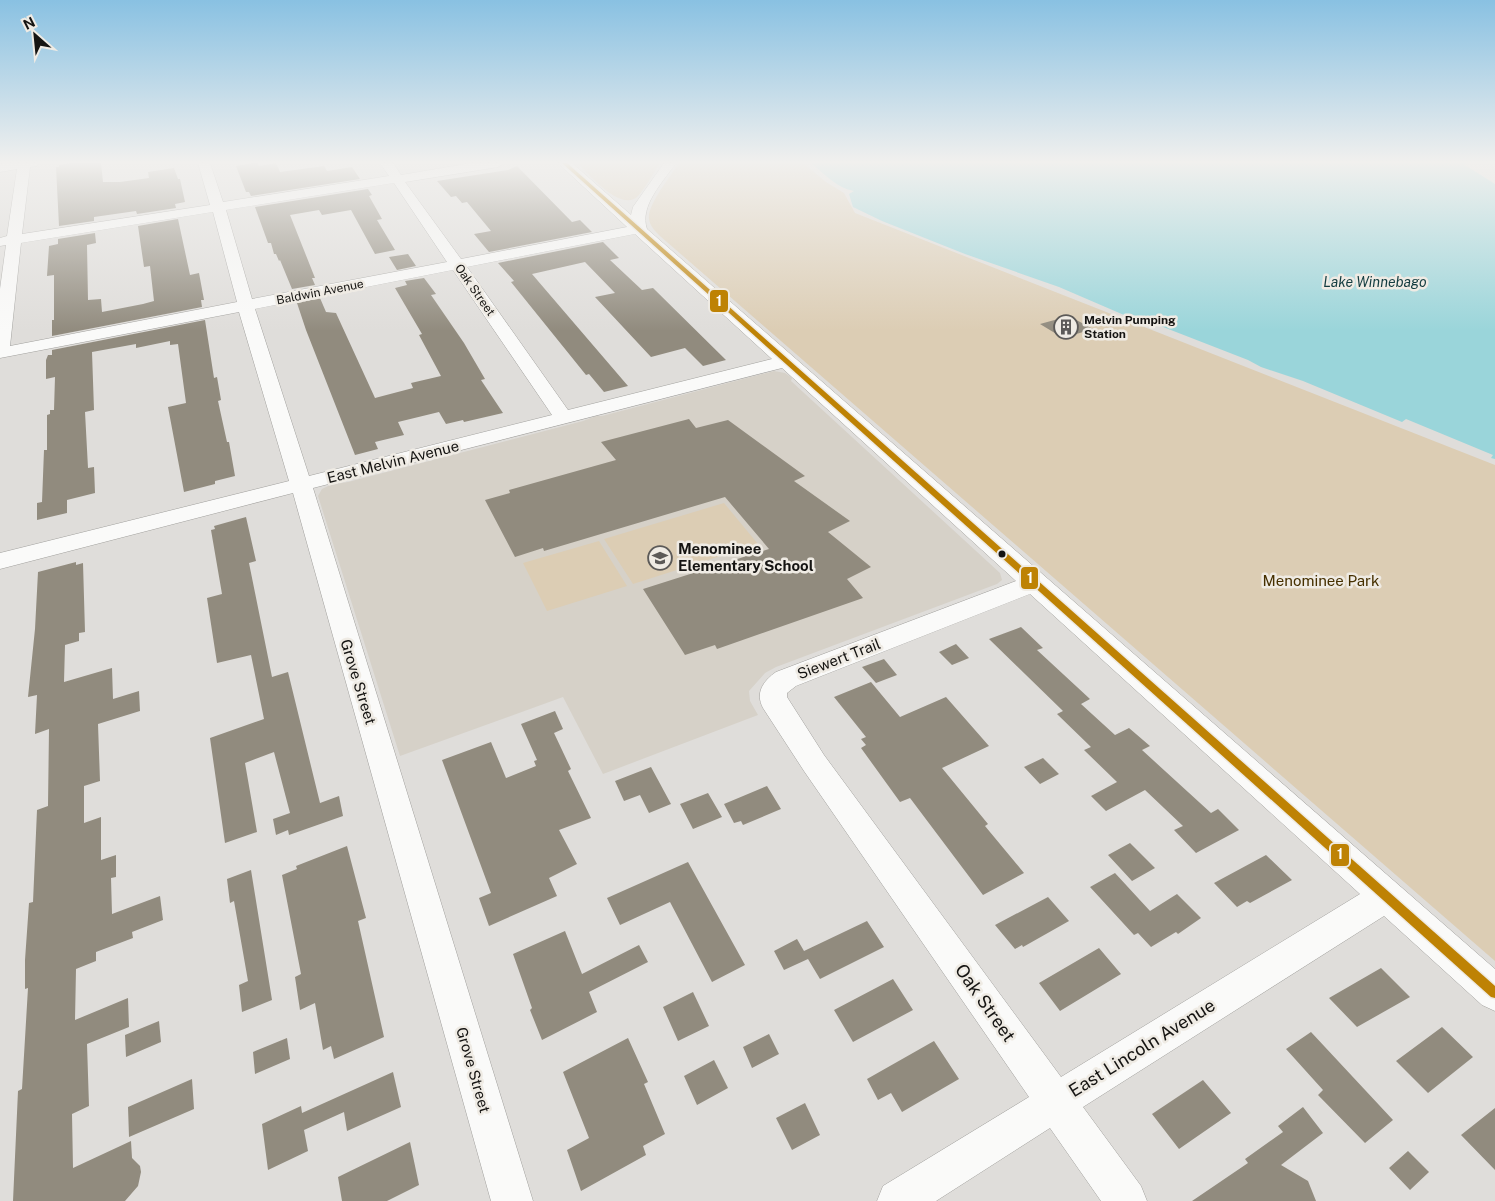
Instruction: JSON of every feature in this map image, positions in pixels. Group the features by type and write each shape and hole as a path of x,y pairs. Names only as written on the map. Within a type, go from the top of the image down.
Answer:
{"street":[{"path":"0,352 7,241 13,219"},
{"path":"7,241 143,219"},
{"name":"Grove Street","path":"221,219 512,1201"},
{"name":"Oak Street","path":"426,219 564,418"},
{"path":"629,219 1495,993"},
{"path":"637,219 640,229"},
{"name":"Baldwin Avenue","path":"0,352 640,229"},
{"name":"East Melvin Avenue","path":"0,561 786,361"},
{"name":"Siewert Trail","path":"844,804 773,701 772,696 777,685 795,676 1034,582"},
{"name":"Oak Street","path":"844,804 1126,1201"},
{"name":"East Lincoln Avenue","path":"898,1201 1386,896"}],"shaded area":[{"name":"Menominee Elementary School","path":"774,371 785,373 792,378 791,381 1000,573 1002,580 997,584 776,667 765,673 749,691 750,701 758,715 603,774 563,697 400,756 318,496 322,489 330,485 348,482"}],"green space":[{"name":"Menominee Park","path":"649,219 870,219 1495,465 1495,961 660,236 650,224"},
{"path":"724,503 758,544 633,584 604,539"},
{"path":"599,541 627,586 547,611 523,563"}],"water":[{"name":"Lake Winnebago","path":"878,219 1495,219 1495,459 1491,458 1493,455 1406,419 1402,422 1303,381 1261,367 1248,360 1140,318 1124,315 1059,287 965,254"}],"building":[{"path":"59,219 94,219 94,221 59,226"},
{"path":"178,219 190,275 199,273 204,300 201,300 202,307 52,336 54,275 47,276 49,246 58,244 58,239 95,233 96,243 87,245 88,300 101,299 102,312 154,301 150,266 144,267 138,226"},
{"path":"259,219 292,219 315,278 312,278 315,285 292,289 280,260 274,254 271,243 268,243"},
{"path":"356,219 382,219 377,220 395,250 375,254"},
{"path":"481,219 569,219 572,222 580,220 592,232 489,252 474,234 491,231"},
{"path":"603,242 619,258 610,260 642,290 653,288 726,360 703,366 685,348 651,357 595,297 615,293 585,262 532,274 628,386 604,392 589,374 586,375 511,282 514,281 498,263"},
{"path":"408,254 416,266 397,270 389,257"},
{"path":"424,278 436,294 431,295 464,343 485,379 481,380 503,413 446,424 439,412 398,422 404,435 375,442 378,449 355,455 297,303 320,298 326,312 336,313 375,398 413,388 411,383 441,376 419,335 422,334 395,288 407,285 405,281"},
{"name":"Melvin Pumping Station","path":"1069,316 1093,329 1063,338 1040,324"},
{"path":"205,320 214,378 217,377 221,400 218,401 227,442 229,442 235,476 215,481 215,484 184,492 168,407 186,403 178,344 170,345 170,341 136,348 136,344 92,352 94,410 85,412 88,468 94,467 95,493 67,500 67,513 37,520 37,503 42,502 44,450 47,450 47,415 50,414 50,410 54,410 55,377 46,379 46,360 48,355 52,355 52,350"},
{"path":"689,419 696,428 728,420 805,476 794,481 850,521 828,532 871,567 847,579 863,598 717,649 715,645 685,655 643,589 769,549 725,497 544,551 543,548 515,557 485,500 510,493 509,490 616,460 601,442"},
{"path":"246,517 256,561 249,563 272,677 288,672 320,803 339,796 343,816 289,835 288,830 276,835 273,819 290,813 274,752 245,763 257,832 225,843 210,738 264,719 251,655 217,663 207,598 222,594 211,530 215,529 214,526"},
{"path":"76,562 76,565 83,563 85,632 79,633 79,641 65,645 64,682 112,668 113,699 139,691 140,711 98,724 100,781 84,786 84,823 101,817 101,860 116,855 116,877 111,878 112,914 160,896 163,920 132,932 133,938 96,952 96,961 76,969 75,1020 128,998 129,1027 87,1044 89,1106 72,1114 73,1168 131,1141 132,1158 140,1166 141,1172 138,1186 125,1201 13,1201 18,1091 22,1089 28,988 25,989 25,960 29,903 33,902 37,810 48,806 49,729 35,734 37,695 28,697 35,629 38,572"},
{"path":"1021,627 1043,648 1037,650 1090,699 1081,704 1115,735 1129,728 1150,746 1142,750 1211,813 1218,809 1239,830 1196,853 1174,830 1183,826 1145,790 1106,811 1091,796 1117,782 1084,750 1091,747 1057,714 1063,711 989,639"},
{"path":"956,644 969,658 952,665 939,652"},
{"path":"884,659 897,675 876,683 862,667"},
{"path":"871,682 900,717 946,697 989,746 942,768 988,824 985,826 1024,873 983,895 910,798 900,802 861,748 866,745 861,739 866,737 834,697"},
{"path":"555,711 563,729 554,733 571,769 568,771 591,818 559,830 577,864 549,878 557,896 489,926 479,898 491,893 442,760 491,742 506,778 536,766 534,761 537,760 521,724"},
{"path":"1043,758 1059,774 1040,784 1024,767"},
{"path":"651,767 671,804 649,813 640,795 624,801 615,781"},
{"path":"767,786 781,809 743,825 741,821 734,823 724,804"},
{"path":"708,793 722,817 693,829 680,804"},
{"path":"1130,843 1155,868 1132,881 1108,855"},
{"path":"347,846 366,918 358,921 384,1037 334,1059 331,1046 323,1050 315,1003 300,1010 295,977 301,974 282,875 297,869 296,866"},
{"path":"1266,855 1292,880 1250,903 1247,901 1237,907 1214,883"},
{"path":"688,862 745,965 712,982 670,902 620,925 607,898"},
{"path":"251,870 272,1000 242,1012 239,985 248,981 234,901 230,903 227,879"},
{"path":"1115,873 1150,911 1177,894 1201,918 1178,934 1176,932 1151,947 1138,933 1134,935 1090,887"},
{"path":"1048,897 1069,921 1023,947 1022,945 1015,949 995,925"},
{"path":"867,921 884,947 820,979 808,959 784,970 774,951 797,939 804,951"},
{"path":"565,931 582,974 639,945 648,962 589,992 597,1012 542,1040 530,1010 532,1008 513,954"},
{"path":"1099,948 1121,974 1060,1011 1039,983"},
{"path":"1381,968 1410,997 1357,1027 1329,998"},
{"path":"893,979 913,1010 853,1042 834,1010"},
{"path":"693,992 709,1026 678,1041 663,1007"},
{"path":"159,1021 161,1042 126,1057 125,1035"},
{"path":"1442,1027 1473,1057 1428,1093 1396,1061"},
{"path":"1311,1032 1393,1120 1365,1143 1318,1095 1323,1090 1286,1049"},
{"path":"769,1034 779,1054 752,1068 743,1047"},
{"path":"287,1038 290,1059 255,1074 253,1052"},
{"path":"628,1038 648,1082 644,1084 665,1134 643,1146 646,1155 581,1191 567,1150 589,1138 563,1072"},
{"path":"934,1041 959,1079 902,1112 891,1093 878,1100 867,1079"},
{"path":"714,1060 728,1088 697,1105 684,1076"},
{"path":"393,1072 401,1107 347,1131 344,1112 304,1130 308,1151 268,1170 262,1124 301,1106 302,1113"},
{"path":"192,1079 194,1109 129,1137 128,1107"},
{"path":"1203,1080 1231,1113 1179,1149 1152,1114"},
{"path":"805,1103 820,1135 792,1150 776,1118"},
{"path":"1303,1107 1323,1133 1281,1165 1308,1181 1316,1201 1192,1201 1248,1163 1245,1159 1283,1132 1278,1126"},
{"path":"1495,1108 1495,1170 1461,1135"},
{"path":"410,1142 419,1185 387,1201 342,1201 338,1177"},
{"path":"1408,1151 1429,1172 1410,1190 1389,1168"}],"transit line":[{"name":"1","path":"627,219 1495,993"}],"place":[{"name":"Melvin Pumping Station","path":"1066,327"},
{"name":"Menominee Elementary School","path":"660,558"}]}
